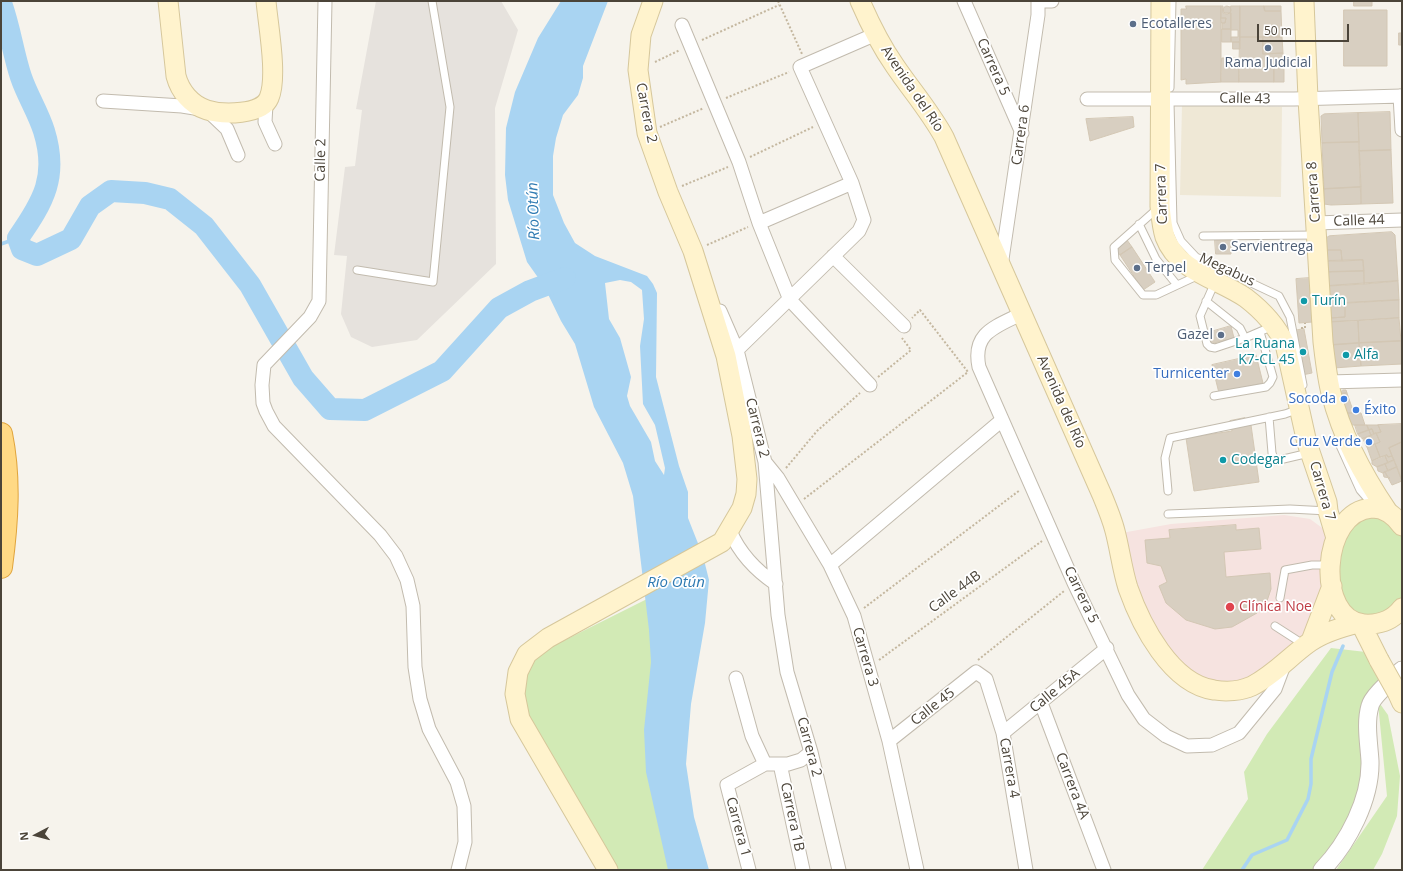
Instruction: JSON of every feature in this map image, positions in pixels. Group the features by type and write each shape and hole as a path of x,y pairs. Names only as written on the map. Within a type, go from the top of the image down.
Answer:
{"highway":[{"path":"1,434 5,458 7,509 1,567"}],"main road":[{"path":"168,1 176,76 179,86 185,95 207,110 234,113 252,110 266,104 272,92 273,84 266,1"},
{"name":"Carrera 2","path":"652,1 641,35 638,70 646,133 693,251"},
{"name":"Avenida del Río","path":"860,1 876,34 895,66 923,102 944,137 1110,516 1123,569 1133,600 1151,637 1172,666 1189,680 1207,689 1222,691 1251,687 1284,665 1308,643 1338,628 1387,621 1401,612"},
{"name":"Carrera 7","path":"1161,1 1165,98 1160,206 1163,228 1168,244 1182,260 1208,278 1245,298 1267,328 1285,344 1302,401 1307,443 1318,456 1327,502 1336,519"},
{"name":"Carrera 8","path":"1304,1 1304,99 1311,233 1323,342 1324,375 1345,436 1365,477 1392,515"},
{"path":"608,870 520,720 516,703 516,682 527,654 548,638 726,536 742,508 746,494 747,479 742,436 726,356 693,251"},
{"path":"1392,515 1367,508 1336,519 1331,565 1333,595 1346,616 1366,625 1379,660 1399,697"},
{"name":"Avenida del Río","path":"1308,643 1332,586"}],"street":[{"name":"Calle 2","path":"324,1 319,301 310,317 264,365 262,385 263,403 274,426 380,535 396,556 407,580 413,606 415,667 420,698 429,729 457,782 464,806 465,842 458,870"},
{"name":"Carrera 5","path":"964,1 1022,133"},
{"path":"1038,1 1052,1"},
{"name":"Carrera 6","path":"1001,269 1022,133 1038,15 1038,1"},
{"path":"682,25 739,162 759,223 790,300 870,384"},
{"path":"737,350 790,300 859,231 864,220 852,183 800,67 876,34"},
{"path":"1401,96 1402,130"},
{"name":"Calle 43","path":"1087,99 1304,99 1401,96"},
{"path":"103,101 182,106 207,110 227,129 238,155"},
{"path":"266,104 265,122 275,144"},
{"path":"759,223 852,183"},
{"name":"Calle 44","path":"1311,233 1402,220"},
{"name":"Carrera 2","path":"693,251 737,350 765,462 778,615 787,672 811,752 839,870"},
{"path":"833,256 904,326"},
{"name":"Carrera 5","path":"1021,314 991,328 978,344 977,355 979,367 1074,583 1107,648 1128,695 1144,719 1166,736 1186,746 1212,745 1239,733 1275,689 1284,665"},
{"path":"1324,375 1402,380"},
{"path":"830,565 1002,420"},
{"name":"Carrera 3","path":"765,462 778,478 830,565 854,616 889,741 917,870"},
{"path":"726,536 752,565 776,584"},
{"name":"Calle 45A","path":"1003,733 1107,648"},
{"path":"1322,870 1331,861 1360,813 1369,784 1368,724 1370,705 1402,670"},
{"name":"Carrera 4","path":"976,672 986,679 1003,733 1026,870"},
{"name":"Calle 45","path":"889,741 976,672"},
{"path":"736,678 752,736 764,764 780,764 801,760 811,752"},
{"name":"Carrera 4A","path":"1041,703 1104,870"},
{"name":"Carrera 1","path":"749,870 727,785 764,764"},
{"name":"Carrera 1B","path":"780,764 803,870"}],"lane":[{"path":"357,270 433,282 450,107 432,1"},
{"name":"Megabus","path":"1172,1 1165,98 1172,213 1177,232 1187,249 1196,257 1279,296 1290,317 1302,401"},
{"path":"1296,1 1304,99 1302,137"},
{"path":"1160,206 1114,247 1115,260 1143,294 1156,294 1177,285 1208,278 1206,301 1200,316 1207,344 1210,347 1215,348 1267,328 1273,377 1270,383 1266,387 1214,396"},
{"path":"1139,224 1156,259 1177,285"},
{"path":"1203,236 1311,233"},
{"path":"1206,301 1240,328 1244,338"},
{"path":"1324,375 1334,429 1347,464 1360,490 1392,515"},
{"path":"1168,491 1165,458 1170,438 1269,417 1302,401"},
{"path":"1269,417 1272,453 1275,461 1318,456"},
{"path":"1168,514 1290,509 1336,519 1327,478"},
{"path":"1280,598 1284,570 1312,565 1331,565"},
{"path":"1275,626 1308,643"}],"path":[{"path":"778,1 806,64"},
{"path":"638,70 779,5"},
{"path":"693,251 759,223"},
{"path":"778,478 817,430 911,350 899,335 904,326 920,310 968,372 795,506"},
{"path":"854,616 1029,483"},
{"name":"Calle 44B","path":"869,667 1053,533"},
{"path":"976,672 974,663 1074,583"}],"shaded area":[{"path":"376,1 501,1 518,30 495,108 496,264 417,340 372,347 351,337 341,314 347,256 334,255 345,167 355,166 362,110 356,109"},
{"path":"1182,105 1282,107 1281,197 1180,195"},
{"name":"Clínica Noe","path":"1284,515 1310,519 1336,538 1311,641 1284,665 1222,691 1163,655 1116,534 1171,524"}],"green space":[{"path":"1393,516 1402,526 1402,608 1371,625 1333,595 1346,520"},
{"path":"667,589 673,870 608,870 543,758 516,682 539,653"},
{"path":"1331,648 1366,652 1384,689 1378,701 1388,715 1400,776 1397,816 1382,854 1373,870 1336,870 1387,796 1378,703 1369,777 1322,870 1202,870 1248,799 1244,772 1267,734"}],"water":[{"name":"Río Otún","path":"561,1 608,1 583,66 583,78 578,95 563,115 556,138 553,156 553,195 564,223 575,243 595,256 647,276 657,293 656,377 679,466 688,492 688,518 703,556 709,580 705,623 691,704 686,764 694,817 709,870 668,870 646,772 644,730 651,662 649,630 633,496 623,463 594,407 575,344 561,321 544,286 527,262 508,200 505,175 506,128 515,92 538,38","holes":["620,280 631,282 642,290 644,319 640,346 643,404 655,425 665,468 664,475 655,461 651,442 630,406 627,396 631,377 620,338 609,319 605,283"]}],"building":[{"path":"1354,1 1372,1 1372,6 1354,6"},
{"path":"1186,6 1221,6 1221,82 1186,84 1186,79 1181,80 1181,9 1186,9"},
{"path":"1221,6 1223,6 1223,13 1231,13 1231,29 1222,29 1222,23 1225,23 1226,18 1221,18"},
{"path":"1225,6 1229,6 1231,10 1229,14 1225,14 1223,12 1223,8"},
{"path":"1231,6 1240,6 1240,42 1231,42 1231,37 1238,37 1238,30 1231,30"},
{"path":"1240,6 1264,6 1265,11 1281,11 1282,37 1240,37"},
{"path":"1264,6 1281,6 1281,11 1265,11"},
{"path":"1344,10 1387,10 1387,66 1344,66"},
{"path":"1221,18 1226,18 1225,23 1222,23"},
{"path":"1222,29 1231,29 1231,42 1222,42"},
{"path":"1399,33 1402,33 1402,45 1399,45"},
{"path":"1240,37 1263,37 1263,54 1283,53 1284,67 1274,67 1274,82 1239,82"},
{"path":"1263,37 1282,37 1283,53 1263,54"},
{"path":"1233,42 1240,42 1240,49 1233,49"},
{"path":"1222,58 1239,58 1239,82 1221,82"},
{"path":"1274,67 1284,67 1284,82 1274,82"},
{"path":"1390,112 1391,150 1359,151 1358,113"},
{"path":"1358,113 1359,142 1322,143 1321,116 1324,114"},
{"path":"1133,117 1134,127 1090,141 1086,119"},
{"path":"1359,142 1361,187 1324,189 1322,143"},
{"path":"1391,150 1393,203 1361,204 1359,151"},
{"path":"1361,187 1361,204 1324,204 1324,189"},
{"path":"1392,232 1395,235 1398,281 1364,284 1363,260 1342,261 1341,250 1327,250 1326,238 1329,236"},
{"path":"1127,240 1132,247 1120,255 1115,248"},
{"name":"Servientrega","path":"1215,240 1231,240 1231,254 1216,254"},
{"name":"Terpel","path":"1132,247 1155,282 1143,290 1120,255"},
{"path":"1327,250 1341,250 1342,261 1327,261"},
{"path":"1363,260 1364,271 1328,272 1327,261"},
{"path":"1364,271 1364,284 1328,286 1328,272"},
{"name":"Turín","path":"1310,278 1313,322 1299,323 1296,279"},
{"path":"1398,281 1399,300 1330,304 1328,286"},
{"path":"1399,300 1399,318 1330,322 1330,318 1345,317 1345,303"},
{"path":"1345,303 1345,317 1330,318 1330,304"},
{"path":"1399,318 1401,341 1359,343 1358,321"},
{"path":"1358,321 1359,343 1332,345 1330,322"},
{"name":"Gazel","path":"1231,326 1234,338 1210,344 1207,333"},
{"name":"La Ruana K7-CL 45","path":"1304,329 1312,373 1302,375 1293,331"},
{"path":"1401,341 1402,364 1361,366 1359,343"},
{"name":"Alfa","path":"1359,343 1361,366 1334,368 1332,345"},
{"name":"Turnicenter","path":"1256,355 1263,383 1219,393 1212,365"},
{"path":"1343,390 1346,390 1347,393 1339,394"},
{"path":"1347,393 1354,413 1346,413 1339,394"},
{"path":"1346,413 1361,413 1365,425 1350,425"},
{"name":"Codegar","path":"1245,418 1246,426 1251,425 1259,482 1194,491 1186,438 1232,431 1230,421"},
{"path":"1402,424 1402,442 1389,448 1392,456 1388,457 1387,455 1380,457 1375,444 1380,442 1376,433 1381,432 1378,425"},
{"path":"1355,425 1367,425 1369,430 1358,434"},
{"path":"1367,425 1378,425 1381,432 1374,434 1372,429 1369,430"},
{"path":"1372,429 1374,434 1371,436 1369,430"},
{"path":"1369,430 1371,436 1361,439 1358,434"},
{"path":"1376,433 1380,442 1368,447 1365,438"},
{"path":"1363,438 1365,438 1368,447 1367,447"},
{"path":"1402,442 1402,481 1389,448"},
{"path":"1375,444 1380,457 1372,461 1367,447"},
{"path":"1387,455 1388,457 1392,456 1394,460 1388,463 1385,456"},
{"path":"1385,456 1388,463 1377,467 1372,464 1372,461"},
{"path":"1394,460 1397,467 1388,471 1385,464"},
{"path":"1385,464 1388,471 1383,473 1378,471 1377,467"},
{"path":"1397,467 1402,481 1392,485 1385,472"},
{"path":"1385,472 1390,478 1384,477 1383,473"},
{"path":"1236,525 1236,530 1259,528 1261,549 1224,552 1226,577 1270,573 1271,589 1267,601 1257,613 1232,627 1215,629 1186,620 1166,603 1159,586 1167,582 1161,566 1147,563 1145,540 1170,538 1169,530"}],"waterway":[{"path":"1,3 21,77 44,131 50,162 46,188 41,200 18,238 22,249 37,255 71,239 90,206 111,191 145,193 170,199 204,226 250,285 303,378 330,409 365,410 442,371 499,308 530,291 565,278"},
{"path":"1,244 18,238"},
{"path":"1242,870 1252,855 1287,840 1308,799 1311,784 1311,759 1332,672 1343,646"}],"place":[{"name":"Ecotalleres","path":"1133,24"},
{"name":"Rama Judicial","path":"1268,48"},
{"name":"Servientrega","path":"1223,247"},
{"name":"Terpel","path":"1137,268"},
{"name":"Turín","path":"1304,301"},
{"name":"Gazel","path":"1221,335"},
{"name":"La Ruana K7-CL 45","path":"1303,352"},
{"name":"Alfa","path":"1346,355"},
{"name":"Turnicenter","path":"1237,374"},
{"name":"Socoda","path":"1344,399"},
{"name":"Éxito","path":"1356,410"},
{"name":"Cruz Verde","path":"1369,442"},
{"name":"Codegar","path":"1223,460"},
{"name":"Clínica Noe","path":"1230,607"}]}
